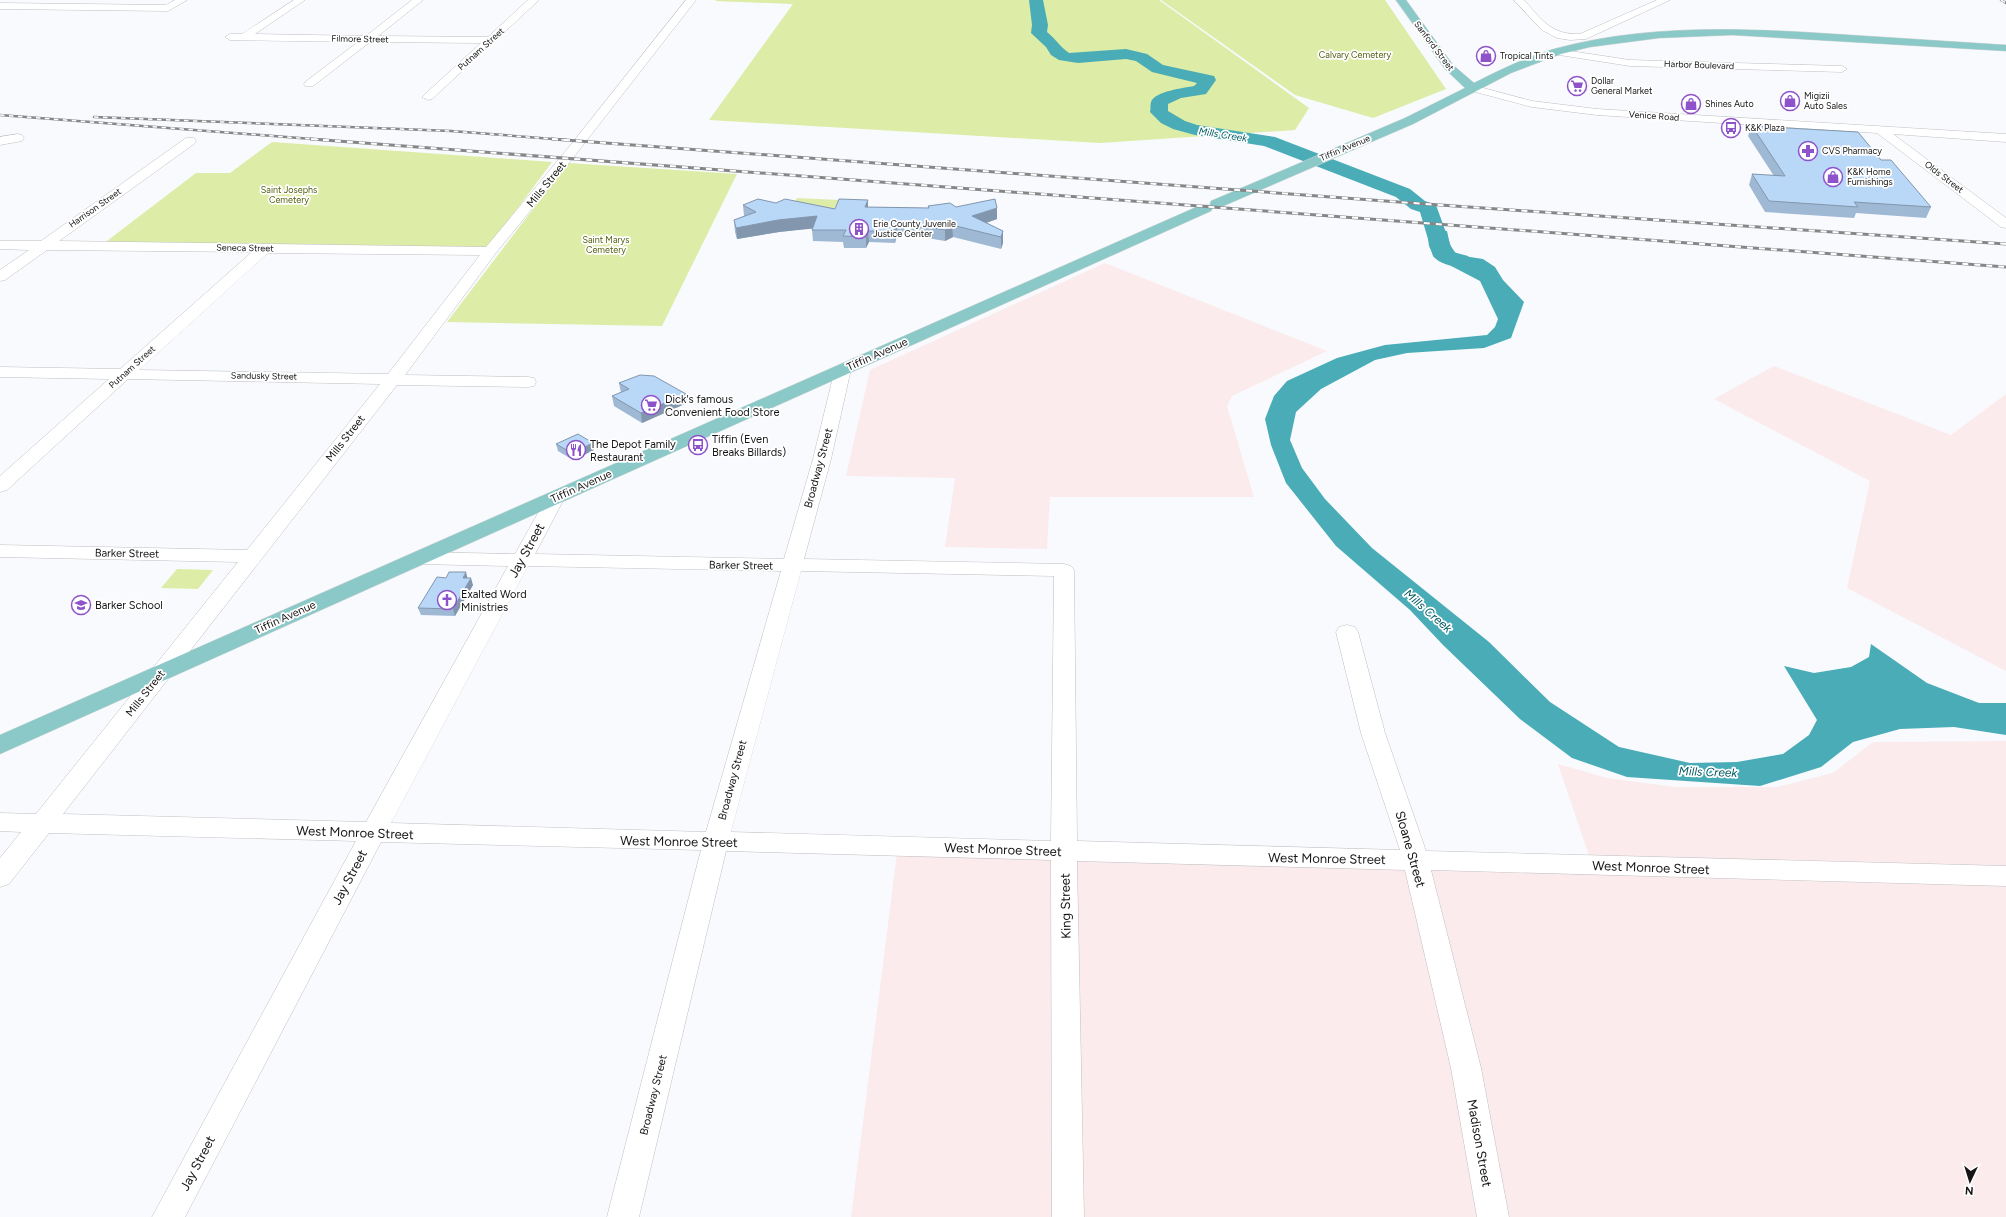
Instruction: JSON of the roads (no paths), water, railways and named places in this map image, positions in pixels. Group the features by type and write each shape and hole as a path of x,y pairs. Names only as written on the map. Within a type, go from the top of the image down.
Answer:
{"main road":[{"name":"Sanford Street","path":"1401,0 1449,67 1472,88"},
{"path":"1482,72 1507,71 1557,52 1609,41 1700,32 1770,33 2006,48"},
{"path":"1449,67 1471,70"},
{"name":"Tiffin Avenue","path":"0,745 843,369 1409,120 1507,71"}],"street":[{"path":"47,6 60,0"},
{"path":"0,6 168,8 182,0"},
{"path":"244,37 300,0"},
{"path":"309,84 418,0"},
{"name":"Putnam Street","path":"428,97 534,0"},
{"name":"Mills Street","path":"0,877 437,323 490,251 569,155 691,0"},
{"path":"1519,0 1549,32 1559,36 1582,37 1641,7 1665,0"},
{"name":"Filmore Street","path":"230,37 490,40"},
{"name":"Harbor Boulevard","path":"1557,52 1630,63 1842,69"},
{"name":"Venice Road","path":"1472,88 1508,98 1557,108 1597,112 2006,138"},
{"path":"1445,102 1468,98 1508,98"},
{"name":"Olds Street","path":"1882,131 2006,224"},
{"path":"0,141 18,138"},
{"name":"Harrison Street","path":"0,277 190,141"},
{"name":"Seneca Street","path":"0,244 490,251"},
{"name":"Putnam Street","path":"0,486 264,248"},
{"name":"Broadway Street","path":"623,1217 716,841 791,566 822,459 843,369"},
{"name":"Sandusky Street","path":"0,372 126,373 528,382"},
{"name":"Jay Street","path":"168,1217 520,560 556,497"},
{"name":"Barker Street","path":"0,551 253,556"},
{"name":"Barker Street","path":"418,558 1064,570"},
{"name":"King Street","path":"1064,570 1064,851 1068,1217"},
{"name":"Sloane Street","path":"1347,632 1373,733 1416,860 1466,1068"},
{"name":"West Monroe Street","path":"0,822 2006,876"},
{"name":"Madison Street","path":"1466,1068 1493,1217"}],"water":[{"path":"1427,229 1447,231 1450,245 1457,255 1483,259 1495,267 1503,280 1524,302 1511,338 1484,348 1407,353 1375,360 1321,389 1296,412 1290,440 1302,468 1325,499 1372,548 1489,642 1550,702 1619,747 1690,763 1737,762 1783,754 1809,735 1817,720 1784,666 1814,673 1851,667 1869,657 1871,644 1927,683 1979,703 2006,703 2006,735 1954,727 1900,729 1853,742 1821,767 1760,786 1627,777 1572,758 1520,719 1443,645 1410,610 1336,546 1286,483 1271,445 1265,419 1274,396 1287,381 1337,358 1385,345 1487,335 1495,327 1498,319 1480,281 1434,257 1429,246"}],"waterway":[{"name":"Mills Creek","path":"1036,0 1040,25 1039,33 1052,44 1057,52 1065,57 1078,58 1126,54 1141,57 1158,69 1208,80 1200,90 1176,94 1160,102 1159,112 1167,119 1195,130 1268,141 1403,193 1418,205 1429,209 1431,218"},
{"name":"Mills Creek","path":"1433,224 1444,256 1460,261"}],"railway":[{"path":"2001,0 2006,3"},
{"path":"0,115 325,140"},
{"path":"94,117 451,131 566,140"},
{"path":"311,139 2006,267"},
{"path":"552,139 1426,204 2006,244"}],"place":[{"name":"Tropical Tints","path":"1486,56"},
{"name":"Dollar General Market","path":"1577,86"},
{"name":"Migizii Auto Sales","path":"1790,101"},
{"name":"Shines Auto","path":"1691,104"},
{"name":"K&K Plaza","path":"1731,128"},
{"name":"CVS Pharmacy","path":"1808,151"},
{"name":"K&K Home Furnishings","path":"1833,177"},
{"name":"Erie County Juvenile Justice Center","path":"859,229"},
{"name":"Dick's famous Convenient Food Store","path":"651,405"},
{"name":"Tiffin (Even Breaks Billards)","path":"698,445"},
{"name":"The Depot Family Restaurant","path":"576,450"},
{"name":"Exalted Word Ministries","path":"447,600"},
{"name":"Barker School","path":"81,605"}],"park label":[{"name":"Calvary Cemetery","path":"1355,55"},
{"name":"Saint Josephs Cemetery","path":"289,196"},
{"name":"Saint Marys Cemetery","path":"606,246"}]}
